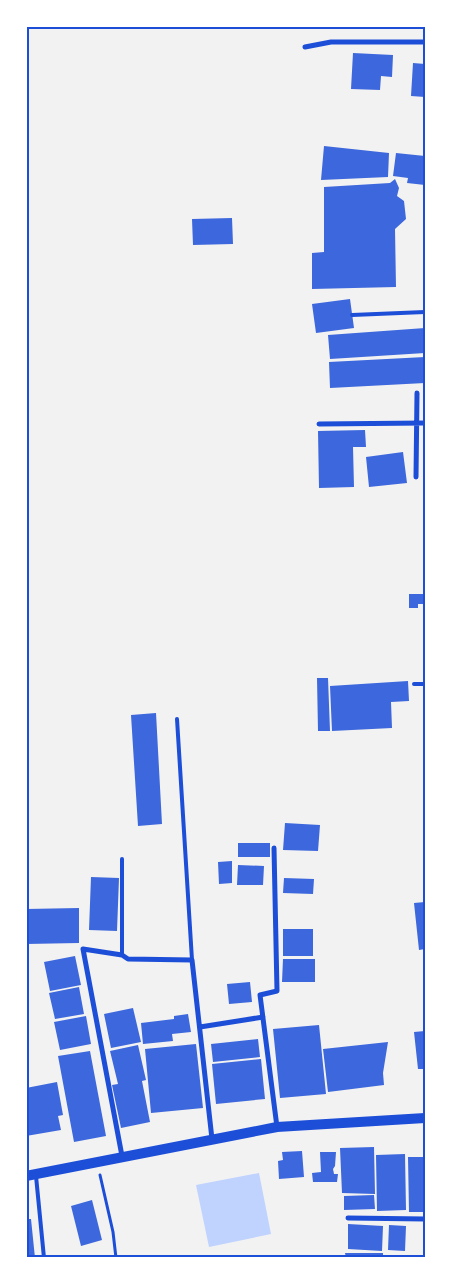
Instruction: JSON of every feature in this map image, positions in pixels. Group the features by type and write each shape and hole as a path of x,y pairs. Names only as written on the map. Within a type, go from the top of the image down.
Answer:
{"main road":[{"path":"31,1175 277,1127 425,1118"}],"street":[{"path":"305,47 331,42 425,42"},
{"path":"416,477 417,393"},
{"path":"319,424 425,423"},
{"path":"274,848 277,991 260,995 277,1127"},
{"path":"122,1156 83,949 122,955 128,960 192,960 212,1139"},
{"path":"200,1027 263,1017"},
{"path":"348,1218 425,1219"}],"lane":[{"path":"352,315 425,312"},
{"path":"414,684 425,684"},
{"path":"177,719 192,960"},
{"path":"122,859 122,955"},
{"path":"31,1175 44,1258"}],"path":[{"path":"97,1161 113,1232 116,1258"}],"water":[{"path":"259,1173 271,1234 209,1247 196,1185"}],"building":[{"path":"353,53 393,55 392,77 381,76 380,90 351,89"},
{"path":"413,63 425,64 425,97 411,96"},
{"path":"324,146 389,153 388,177 321,180"},
{"path":"396,153 425,156 425,185 407,183 408,178 393,176"},
{"path":"395,179 399,188 397,196 404,201 406,219 395,229 396,287 312,289 312,253 324,252 324,187 390,183"},
{"path":"232,218 233,244 193,245 192,219"},
{"path":"350,299 354,328 316,333 312,304"},
{"path":"425,328 425,353 330,359 328,335"},
{"path":"425,357 425,383 330,388 329,362"},
{"path":"365,430 366,447 353,447 354,487 319,488 318,431"},
{"path":"403,452 407,483 369,487 366,457"},
{"path":"409,594 425,594 425,604 418,604 418,608 409,608"},
{"path":"317,678 328,678 330,731 318,731"},
{"path":"408,681 409,701 391,702 392,728 332,731 330,686"},
{"path":"156,713 162,824 138,826 131,715"},
{"path":"285,823 320,825 318,851 283,850"},
{"path":"238,843 270,843 270,857 238,857"},
{"path":"232,861 232,883 219,884 218,862"},
{"path":"238,865 264,866 263,885 237,885"},
{"path":"91,877 119,878 117,931 89,930"},
{"path":"284,878 314,879 313,894 283,893"},
{"path":"425,902 425,949 419,950 414,903"},
{"path":"79,908 79,943 26,944 26,909"},
{"path":"283,929 313,929 313,956 283,956"},
{"path":"75,956 81,985 50,991 44,962"},
{"path":"283,959 315,959 315,982 282,982"},
{"path":"250,982 252,1002 229,1004 227,984"},
{"path":"79,987 84,1014 55,1019 49,993"},
{"path":"133,1008 141,1042 111,1048 104,1014"},
{"path":"188,1014 191,1032 172,1034 173,1041 143,1044 141,1023 174,1019 174,1016"},
{"path":"86,1016 91,1044 60,1050 54,1022"},
{"path":"319,1025 326,1094 280,1098 273,1029"},
{"path":"425,1031 425,1069 418,1069 414,1032"},
{"path":"258,1039 260,1057 213,1062 211,1044"},
{"path":"388,1042 383,1073 384,1085 328,1092 323,1049"},
{"path":"196,1044 203,1108 151,1113 145,1049"},
{"path":"138,1045 146,1080 142,1081 150,1122 121,1128 112,1085 118,1084 110,1051"},
{"path":"90,1051 106,1136 74,1142 58,1056"},
{"path":"261,1059 265,1099 216,1104 212,1064"},
{"path":"57,1082 63,1115 58,1116 61,1130 26,1136 26,1088"},
{"path":"374,1147 375,1194 342,1193 340,1148"},
{"path":"302,1151 304,1177 279,1179 278,1161 283,1160 282,1152"},
{"path":"320,1152 336,1152 333,1169 334,1174 338,1174 337,1182 313,1182 312,1173 321,1172"},
{"path":"405,1154 406,1210 377,1211 376,1155"},
{"path":"408,1157 425,1157 425,1212 409,1212"},
{"path":"374,1195 375,1209 344,1210 344,1196"},
{"path":"92,1200 102,1240 81,1246 71,1206"},
{"path":"26,1219 31,1219 35,1258 26,1258"},
{"path":"348,1224 383,1226 382,1251 348,1249"},
{"path":"389,1225 406,1226 405,1251 388,1250"},
{"path":"345,1253 383,1253 383,1258 346,1258"},
{"path":"386,1256 406,1256 406,1258 386,1258"}]}
